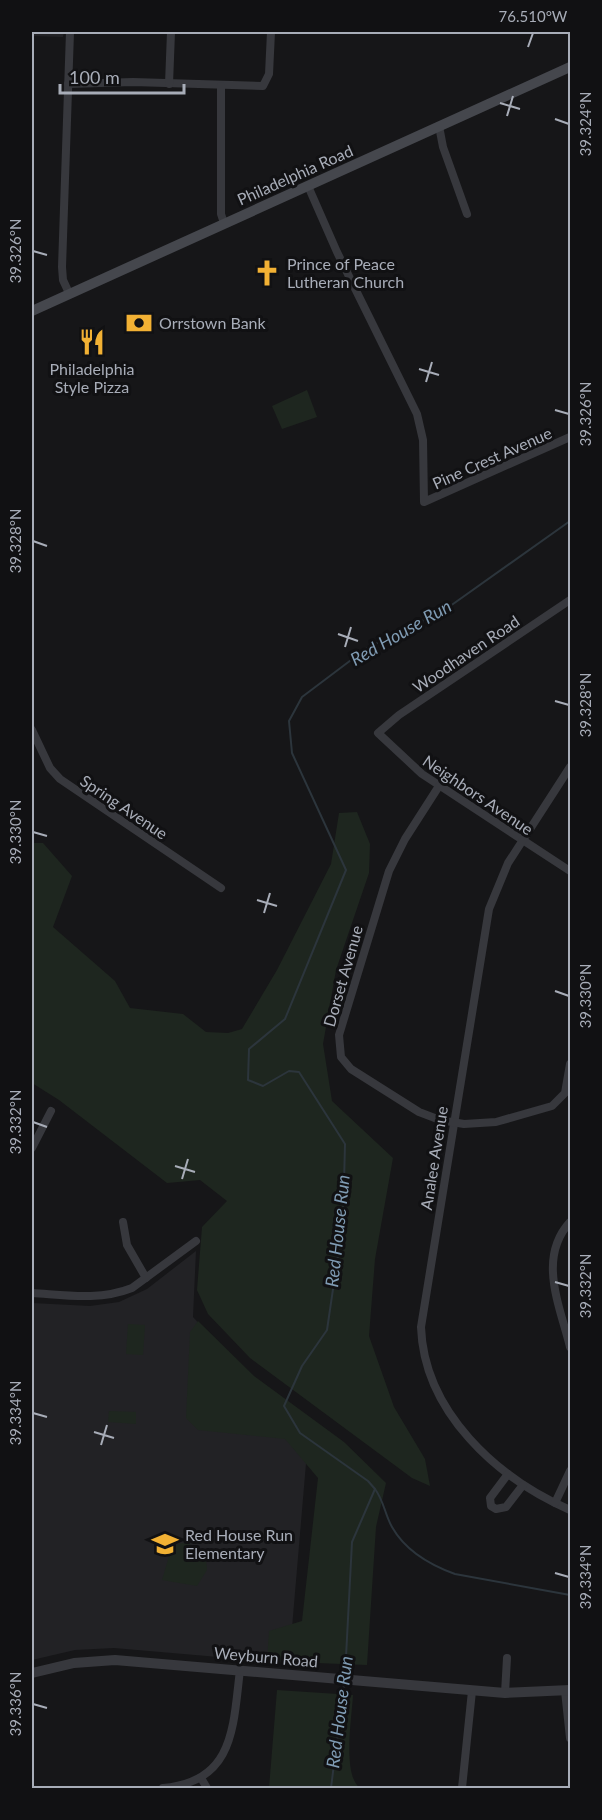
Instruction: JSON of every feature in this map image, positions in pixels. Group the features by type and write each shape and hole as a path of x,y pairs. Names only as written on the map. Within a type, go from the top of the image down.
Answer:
{"main road":[{"name":"Philadelphia Road","path":"32,311 570,67"}],"street":[{"path":"69,293 63,280 62,267 70,32"},
{"path":"169,84 171,32"},
{"path":"68,84 263,86 269,74 271,32"},
{"path":"221,86 221,214 224,223"},
{"path":"439,126 443,147 467,214"},
{"name":"Pine Crest Avenue","path":"308,186 337,252 417,414 423,440 424,502 570,437"},
{"name":"Woodhaven Road","path":"378,733 399,715 570,600"},
{"name":"Spring Avenue","path":"32,729 50,768 70,786 221,888"},
{"name":"Neighbors Avenue","path":"378,733 410,765 439,786 570,872"},
{"name":"Analee Avenue","path":"570,767 502,873 489,909 423,1305 422,1347 431,1381 449,1413 474,1443 523,1485 570,1510"},
{"name":"Dorset Avenue","path":"439,786 405,839 389,871 342,1026 339,1050 345,1063 407,1105 429,1116 453,1122 485,1124 552,1106 565,1093 570,1064"},
{"path":"32,1148 51,1112"},
{"path":"123,1222 128,1245 146,1278"},
{"path":"570,1222 558,1239 552,1267 554,1286 570,1347"},
{"path":"32,1293 105,1296 132,1288 196,1241"},
{"path":"555,1503 570,1471"},
{"path":"508,1474 490,1498 491,1506 496,1509 506,1507 523,1485"},
{"path":"505,1694 507,1658"},
{"name":"Weyburn Road","path":"32,1673 74,1663 115,1660 505,1694 568,1690"},
{"path":"163,1788 186,1784 201,1778 220,1762 230,1743 240,1670"},
{"path":"568,1690 570,1738"},
{"path":"462,1788 472,1691"},
{"path":"201,1778 207,1788"}],"shaded area":[{"path":"32,32 64,32 63,37 32,36"},
{"path":"307,390 317,417 282,429 272,406"},
{"path":"357,812 370,844 369,873 336,970 323,1044 332,1101 393,1158 375,1259 369,1336 394,1407 425,1459 430,1486 412,1478 250,1358 208,1314 197,1290 202,1227 227,1201 200,1180 167,1183 59,1100 32,1083 32,843 43,843 72,876 53,927 115,981 130,1008 183,1014 206,1032 228,1033 242,1029 277,970 331,864 339,813"},
{"name":"Red House Run Elementary","path":"196,1251 193,1317 308,1440 289,1663 114,1648 75,1650 32,1660 32,1303 90,1306 119,1302 147,1289"},
{"path":"198,1321 254,1376 344,1442 386,1483 376,1527 367,1665 267,1661 269,1631 302,1621 318,1478 285,1439 198,1430 186,1418 190,1332"},
{"path":"128,1324 145,1325 143,1355 126,1354"},
{"path":"109,1411 136,1412 136,1424 108,1422"},
{"path":"182,1543 193,1545 201,1551 207,1564 207,1570 197,1586 162,1580 172,1546"},
{"path":"277,1690 353,1695 350,1758 354,1781 360,1788 269,1788"}],"waterway":[{"name":"Red House Run","path":"345,1676 352,1542 375,1489 368,1481 300,1433 284,1406 302,1366 327,1330 343,1221 345,1144 299,1072 289,1071 263,1086 248,1080 249,1049 285,1019 346,870 292,753 289,721 302,697 367,648 446,609 570,521"},
{"path":"375,1489 397,1535 411,1550 436,1566 455,1574 570,1595"},
{"name":"Red House Run","path":"331,1788 344,1684"}],"place":[{"name":"Prince of Peace Lutheran Church","path":"267,273"},
{"name":"Orrstown Bank","path":"139,323"},
{"name":"Philadelphia Style Pizza","path":"92,342"},
{"name":"Red House Run Elementary","path":"165,1544"}]}
